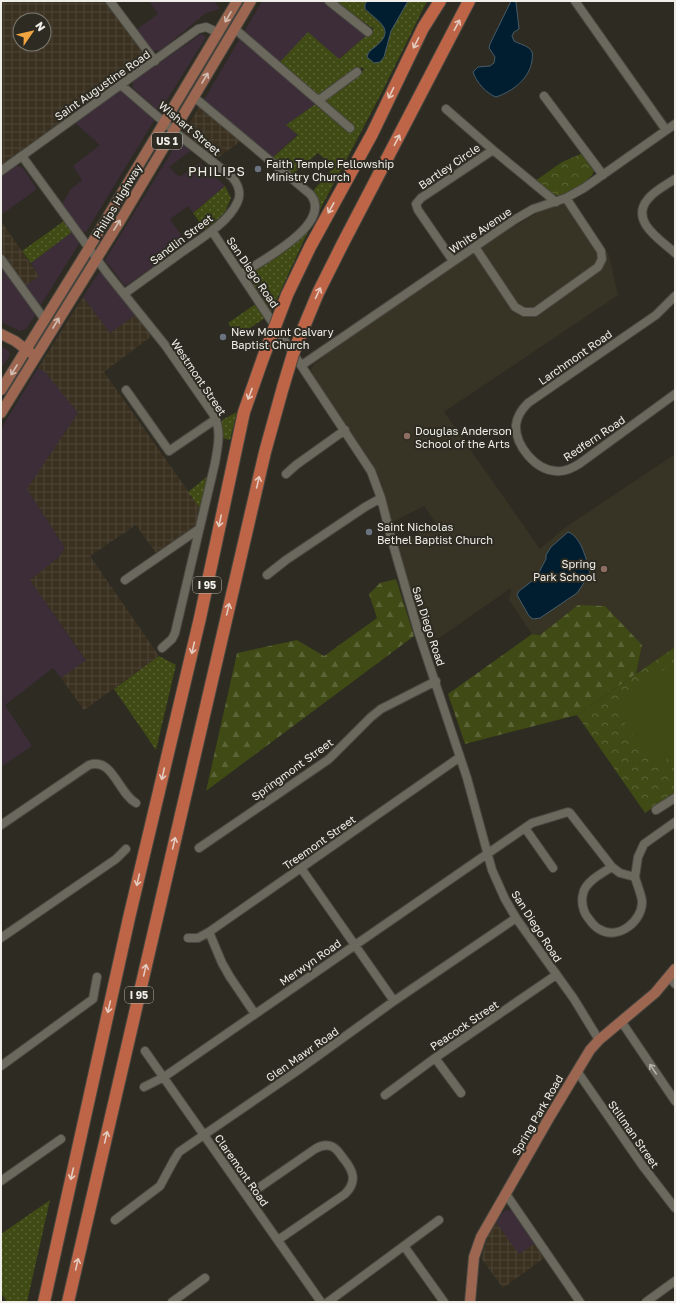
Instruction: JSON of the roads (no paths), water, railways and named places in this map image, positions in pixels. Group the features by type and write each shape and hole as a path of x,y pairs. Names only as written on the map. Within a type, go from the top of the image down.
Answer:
{"highway":[{"name":"I 95","path":"44,1302 129,918 194,643 244,412 287,295 310,247 372,134 420,34 440,1"},
{"name":"I 95","path":"68,1302 263,460 293,354 318,294 342,245 470,1"}],"main road":[{"name":"Philips Highway","path":"1,390 89,248 237,1"},
{"name":"Philips Highway","path":"1,413 120,221 251,1"},
{"path":"1,334 36,357"},
{"name":"Spring Park Road","path":"470,1302 474,1257 484,1230 587,1054 599,1040 673,977"}],"street":[{"path":"110,1 155,62"},
{"path":"329,1 368,32"},
{"path":"575,1 666,130"},
{"name":"Saint Augustine Road","path":"1,171 155,62 200,28 206,27 219,33"},
{"path":"235,29 350,128"},
{"path":"319,100 357,72"},
{"name":"Wishart Street","path":"121,85 232,177 238,186 239,192"},
{"path":"544,96 603,175"},
{"path":"194,97 310,194 316,204 314,215 309,224 297,237 241,274"},
{"path":"446,109 556,202"},
{"name":"White Avenue","path":"302,365 453,261 523,215 566,198 603,175 675,124"},
{"name":"Bartley Circle","path":"453,261 418,210 416,204 421,198 493,150"},
{"name":"Westmont Street","path":"22,156 96,258 165,346 216,419 218,430 218,448 175,633 172,639 162,648"},
{"path":"675,179 648,198 642,210 648,229 675,252"},
{"name":"Sandlin Street","path":"124,294 212,231 237,204 239,192"},
{"path":"475,247 515,307 524,312 534,312 598,267 602,259 601,252 566,198"},
{"name":"San Diego Road","path":"212,231 371,471 381,498 395,554 418,631 436,681 460,757 492,870 499,887 516,918 577,1005 599,1040"},
{"path":"1,259 45,320"},
{"name":"Larchmont Road","path":"525,450 519,440 516,424 523,408 528,403 656,315 675,296"},
{"path":"126,390 168,451 216,419"},
{"name":"Redfern Road","path":"525,450 538,465 546,469 555,471 571,469 675,394"},
{"path":"286,474 296,464 345,430"},
{"path":"268,575 286,560 365,507 381,498"},
{"path":"125,580 199,529"},
{"name":"Springmont Street","path":"200,848 329,758 371,717 382,709 436,681"},
{"name":"Treemont Street","path":"188,938 198,938 209,932 460,757"},
{"path":"1,825 89,765 100,763 108,768 127,796 136,803"},
{"path":"656,810 675,798"},
{"name":"Merwyn Road","path":"144,1087 164,1077 488,853 525,828 539,821 568,812 570,813 612,867"},
{"path":"635,877 620,873 612,867 589,884 583,894 583,910 590,921 599,930 614,932 622,930 639,917 642,902 635,877 638,857 644,844 675,822"},
{"path":"525,828 553,868"},
{"path":"3,937 116,859 126,849"},
{"path":"301,868 394,1001"},
{"name":"Glen Mawr Road","path":"115,1220 156,1190 165,1178 180,1152 297,1071 394,1001 516,918"},
{"path":"209,932 224,968 255,1014"},
{"name":"Peacock Street","path":"385,1095 435,1058 556,975"},
{"path":"1,1066 93,999 97,977"},
{"path":"621,1021 675,1101"},
{"name":"Claremont Road","path":"145,1051 321,1302"},
{"path":"435,1058 461,1093"},
{"name":"Stillman Street","path":"577,1071 642,1165 675,1208"},
{"path":"1,1181 61,1139"},
{"path":"247,1196 321,1146 327,1145 339,1151 351,1168 353,1176 352,1183 350,1189 345,1194 278,1240"},
{"path":"506,1194 580,1302"},
{"path":"328,1302 439,1220"},
{"path":"404,1246 444,1302"},
{"path":"172,1302 205,1278"},
{"path":"646,1302 675,1281"}],"water":[{"path":"367,1 408,1 391,31 384,57 380,62 374,63 367,57 367,55 381,41 385,31 384,27 365,9 365,4"},
{"path":"511,1 516,2 519,29 514,32 512,36 514,41 531,50 532,61 528,73 519,84 496,97 482,87 473,72 478,67 490,66 494,63 495,57 489,48 490,44"},
{"path":"568,532 577,539 580,544 590,574 577,593 540,618 533,619 529,616 517,595 519,591 536,578 551,547"}],"place":[{"name":"Faith Temple Fellowship Ministry Church","path":"258,169"},
{"name":"New Mount Calvary Baptist Church","path":"223,337"},
{"name":"Douglas Anderson School of the Arts","path":"407,436"},
{"name":"Saint Nicholas Bethel Baptist Church","path":"369,532"},
{"name":"Spring Park School","path":"604,569"}],"district":[{"name":"PHILIPS","path":"217,171"}]}
